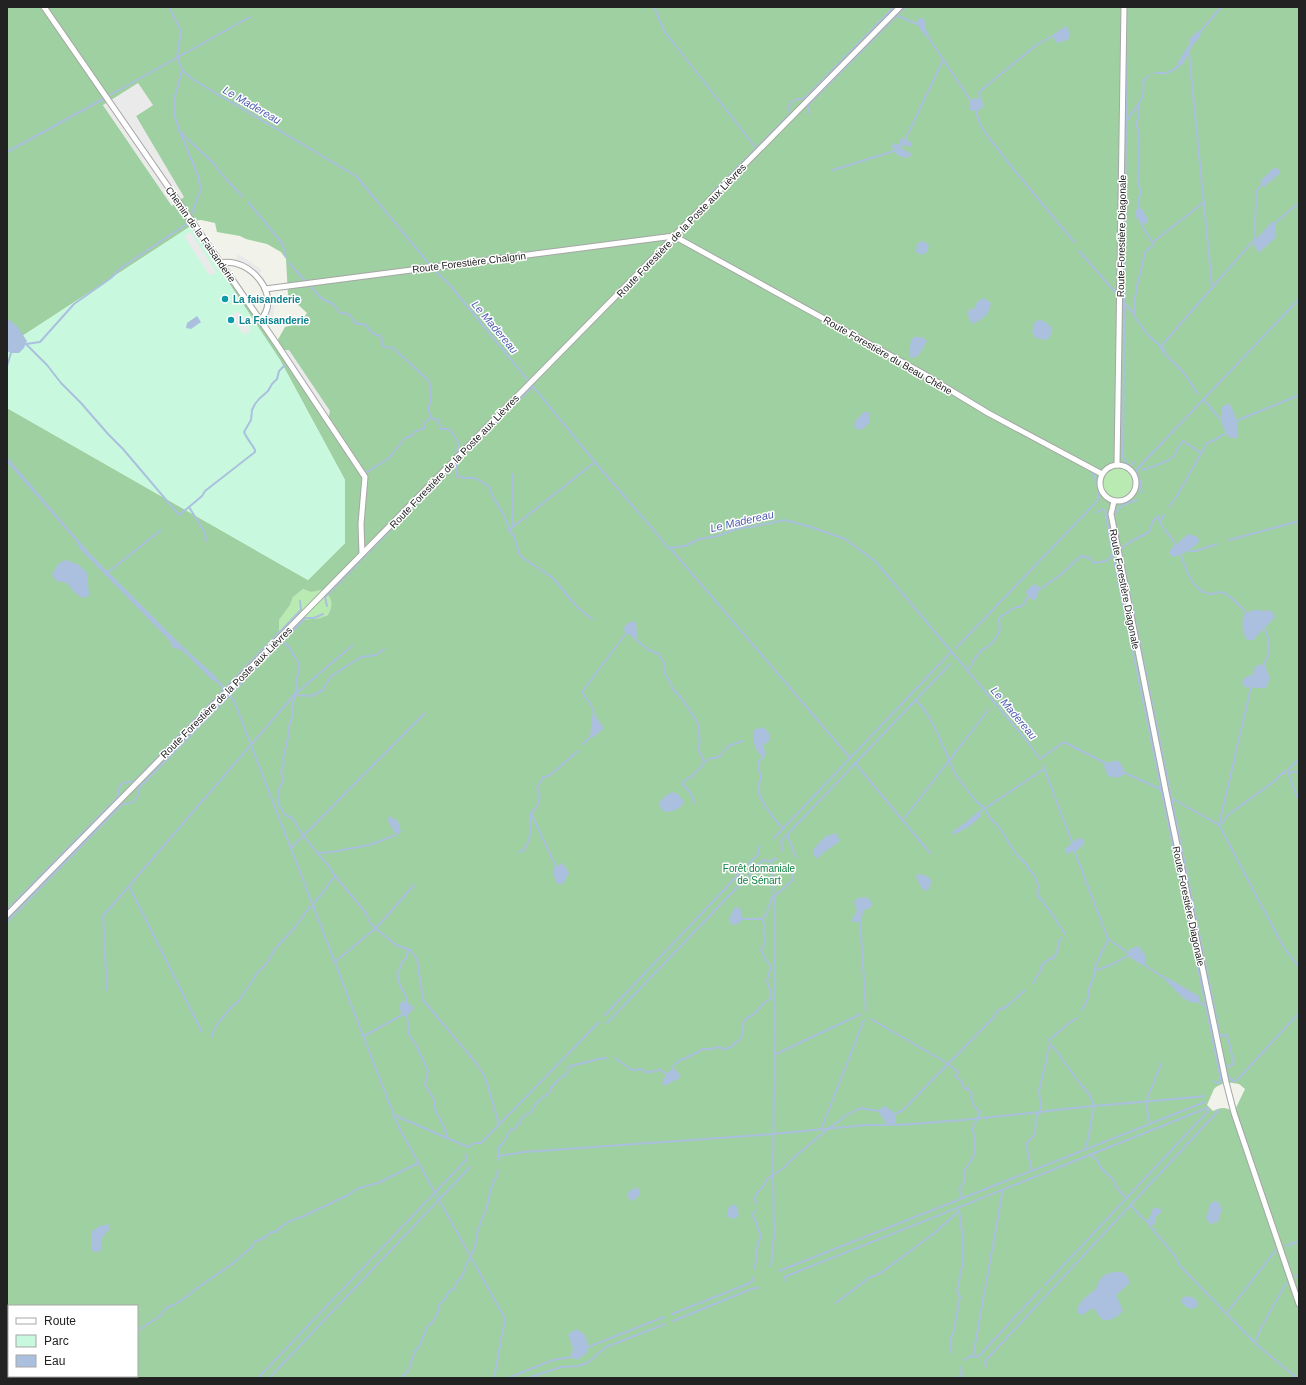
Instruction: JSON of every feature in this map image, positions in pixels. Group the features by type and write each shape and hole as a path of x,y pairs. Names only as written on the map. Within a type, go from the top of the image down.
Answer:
{"street":[{"name":"Chemin de la Faisanderie","path":"44,7 260,320 365,477 361,524 362,555"},
{"name":"Route Forestière de la Poste aux Lièvres","path":"7,915 900,7"},
{"name":"Route Forestière Diagonale","path":"1117,465 1124,7"},
{"name":"Route Forestière Chalgrin","path":"265,289 674,236"},
{"name":"Route Forestière du Beau Chêne","path":"674,236 922,373 988,413 1102,474"},
{"path":"220,263 235,262 247,268 259,278 268,298 267,309 264,316 260,320"},
{"path":"1117,465 1125,467 1132,473 1135,479 1135,487 1133,493 1127,499 1114,501 1106,497 1101,488 1100,480 1102,474 1111,466 1117,465"},
{"name":"Route Forestière Diagonale","path":"1114,501 1111,514 1166,792 1226,1082 1234,1113 1299,1304"}],"green space":[{"name":"Forêt domaniale de Sénart","path":"7,7 1299,7 1299,1378 7,1378 7,408 308,580 345,543 345,480 280,360 191,226 7,346","holes":["103,105 153,105 136,116 172,206","201,220 215,223 217,232 240,236 267,244 281,252 286,259 288,295 307,313 300,323 285,327 276,343 192,221","1116,468 1123,469 1129,473 1133,478 1133,483 1132,489 1128,495 1117,499 1106,493 1103,488 1103,481 1107,473","303,589 311,592 322,590 330,598 330,611 328,615 320,618 304,620 286,635 279,631 279,620 290,605 293,597","1226,1082 1239,1084 1245,1089 1234,1112 1224,1108 1213,1111 1207,1105 1216,1087"]},
{"path":"191,226 280,360 345,480 345,543 308,580 7,408 7,346"},
{"path":"1118,468 1129,472 1133,483 1129,494 1118,498 1107,494 1103,483 1107,472"},
{"path":"303,589 311,592 322,590 330,598 330,611 328,615 320,618 314,618 286,636 279,631 279,620 290,605 293,597"}],"shaded area":[{"path":"138,83 153,105 136,116 184,197 172,206 103,105"},
{"path":"191,232 216,272 210,276 184,236"},
{"path":"238,254 262,270 258,274 248,265 236,259"},
{"path":"269,299 275,299 271,323 265,322 269,311"},
{"path":"238,311 251,330 244,335 230,316"},
{"path":"281,350 289,350 330,411 328,420"}],"water":[{"path":"923,18 925,22 925,28 929,35 928,37 925,36 917,24 918,19"},
{"path":"1067,26 1070,35 1068,40 1057,43 1052,36"},
{"path":"1198,31 1201,31 1200,37 1192,46 1183,64 1178,67 1177,64 1189,44 1190,38"},
{"path":"974,98 981,99 984,105 980,110 970,110 969,104"},
{"path":"902,138 911,142 911,146 909,147 903,145 901,148 912,154 908,158 902,157 894,152 892,146 894,143 899,145 899,140"},
{"path":"1275,167 1279,170 1279,174 1264,187 1260,181"},
{"path":"1138,208 1142,209 1148,219 1147,223 1141,224 1136,217 1136,210"},
{"path":"1271,222 1275,223 1275,238 1259,253 1252,242"},
{"path":"924,241 929,246 927,252 921,255 916,252 917,243"},
{"path":"983,298 991,303 989,310 979,321 972,324 968,316 968,312 970,309 975,308 977,302"},
{"path":"197,316 201,322 191,329 186,328 187,323"},
{"path":"7,319 17,326 27,341 24,348 19,353 11,353 7,351"},
{"path":"1039,320 1044,321 1051,327 1052,333 1047,340 1035,338 1032,332 1034,323"},
{"path":"914,337 922,337 927,341 918,356 913,358 910,357 909,354 911,340"},
{"path":"1229,403 1236,420 1238,429 1237,438 1230,438 1222,424 1222,407"},
{"path":"864,412 869,412 870,422 863,429 858,430 854,426 855,421"},
{"path":"7,457 91,555 223,685 212,680 183,651 172,647 170,641 81,550 75,540 7,462"},
{"path":"1188,534 1198,537 1199,542 1187,552 1172,557 1170,550"},
{"path":"66,560 79,565 88,574 89,596 82,598 74,592 67,583 56,581 52,574 59,563"},
{"path":"1034,584 1039,587 1038,595 1035,600 1031,599 1025,592"},
{"path":"1253,610 1272,611 1275,617 1253,640 1247,640 1242,627 1243,618 1244,614"},
{"path":"636,621 637,637 635,639 623,630 627,623"},
{"path":"1264,664 1270,678 1266,688 1244,687 1242,682 1244,678 1253,674 1255,666"},
{"path":"594,714 604,728 594,737 590,737 592,715"},
{"path":"763,727 770,734 769,741 763,745 766,755 763,757 754,745 754,730"},
{"path":"1119,761 1123,768 1124,775 1116,778 1108,776 1104,766 1105,763"},
{"path":"673,792 679,795 684,802 676,810 665,812 661,809 659,802 668,794"},
{"path":"977,812 980,813 981,816 970,826 953,835 952,832"},
{"path":"389,816 398,821 401,832 396,835 388,821"},
{"path":"836,833 840,841 817,859 813,854 813,849 826,836"},
{"path":"1078,838 1081,838 1084,841 1083,845 1079,849 1066,854 1066,848"},
{"path":"563,863 569,873 563,884 557,884 554,876 554,868"},
{"path":"920,874 927,876 931,881 928,890 925,891 918,881 916,875"},
{"path":"866,897 871,901 871,907 863,911 862,918 857,923 852,921 857,912 854,902 858,898"},
{"path":"735,907 740,908 743,919 738,924 732,925 729,919"},
{"path":"1139,946 1145,955 1145,965 1142,965 1128,956 1130,949"},
{"path":"1166,977 1199,996 1200,1002 1190,1002 1165,980 1164,978"},
{"path":"402,1001 412,1005 414,1009 408,1014 407,1017 402,1015 399,1006"},
{"path":"673,1068 680,1074 680,1078 664,1086 662,1083 666,1074"},
{"path":"884,1106 894,1113 895,1124 887,1125 878,1111"},
{"path":"638,1187 640,1195 633,1201 627,1197 629,1191"},
{"path":"1215,1201 1218,1202 1222,1209 1218,1222 1210,1224 1206,1218 1210,1204"},
{"path":"731,1205 736,1205 739,1216 733,1219 728,1217 727,1211"},
{"path":"1158,1207 1161,1210 1161,1213 1157,1216 1155,1223 1151,1227 1147,1224 1147,1222 1151,1215 1151,1210"},
{"path":"110,1224 110,1229 101,1240 102,1247 100,1252 91,1251 91,1232 100,1226"},
{"path":"1114,1272 1122,1272 1127,1276 1130,1283 1116,1295 1123,1311 1111,1320 1102,1319 1093,1308 1082,1315 1078,1313 1081,1302 1096,1289 1102,1277"},
{"path":"1186,1296 1192,1297 1197,1301 1197,1307 1191,1309 1182,1303 1182,1299"},
{"path":"577,1329 586,1336 588,1352 577,1360 571,1357 573,1348 568,1334"}],"waterway":[{"name":"Le Madereau","path":"169,7 181,31 177,57 182,70 192,79 356,176 430,265"},
{"path":"654,7 664,31 756,148"},
{"path":"713,191 790,114 790,104 794,100 804,99 894,7"},
{"path":"809,114 808,105 905,7"},
{"path":"1127,7 1123,457 1128,465 1131,465 1134,462"},
{"path":"1201,31 1221,7"},
{"path":"898,16 917,24"},
{"name":"Le Madereau","path":"110,95 250,17"},
{"path":"980,98 979,92 1035,46 1052,36"},
{"path":"928,37 971,101"},
{"path":"1189,53 1212,287"},
{"path":"905,140 943,60"},
{"path":"1155,73 1167,73 1178,67"},
{"path":"182,70 175,96 175,117 179,131 213,163 242,196"},
{"path":"1127,121 1141,100 1144,90 1143,81 1148,76"},
{"path":"7,152 103,99"},
{"path":"1138,208 1140,191 1138,177 1138,131 1136,123 1139,118 1139,104"},
{"path":"976,111 981,125 988,137 1074,242"},
{"path":"180,132 198,176 201,189 191,215"},
{"path":"833,170 894,151"},
{"path":"1254,239 1257,190 1262,184"},
{"path":"248,202 282,243 286,257"},
{"path":"1153,242 1204,202"},
{"path":"1275,223 1299,203"},
{"path":"26,344 40,342 74,304 111,278 121,268 188,223"},
{"path":"1141,224 1152,242 1152,246 1145,252 1136,286 1136,294 1134,299 1135,317 1147,334 1183,372 1198,394"},
{"path":"1164,351 1162,345 1252,242"},
{"path":"1079,251 1115,292"},
{"path":"289,263 305,281"},
{"name":"Le Madereau","path":"434,270 449,284 599,467 668,548 685,546 699,539 717,536 740,528 785,520 845,539 875,561 1027,741 1040,759 1064,742 1107,764"},
{"path":"310,286 321,298 333,304 340,313 349,314 355,323 366,325 376,335 381,336 382,345 384,347 393,348 428,380 431,395 428,409 431,418 438,420 441,429 449,429 456,438 459,445 456,454"},
{"path":"1142,492 1139,489 1141,484 1136,470 1299,299"},
{"path":"1124,303 1134,314"},
{"path":"26,344 123,449 179,515 189,507 205,533 206,541"},
{"path":"7,366 11,353"},
{"path":"189,507 202,496 205,491 255,452 244,432 251,420 252,410 255,404 268,391 277,379 279,371 285,365"},
{"path":"327,606 325,597 456,462 532,387"},
{"path":"1236,421 1299,395"},
{"path":"1204,400 1220,419"},
{"path":"367,472 389,458 405,438 424,428 425,422 431,418"},
{"path":"1169,507 1207,443 1227,433"},
{"path":"1142,470 1173,458 1183,441 1201,453"},
{"path":"456,462 456,476 475,478 489,486 492,495 505,517 509,530 514,536 520,556 553,578 578,608 592,619"},
{"path":"509,530 595,462"},
{"path":"956,648 1099,499 1099,492 1092,473"},
{"path":"512,474 512,527"},
{"path":"1137,500 1120,507 1115,513 1114,517 1220,1036 1227,1035 1234,1064 1226,1067 1227,1074 1230,1078 1233,1081 1237,1080 1299,1013"},
{"name":"Le Madereau","path":"1096,513 1102,509 1105,511 1221,1080 1217,1083 1214,1081"},
{"path":"1164,515 1160,522 1172,538 1175,545"},
{"path":"1121,549 1130,542 1149,532 1153,521 1158,516 1160,522"},
{"path":"1229,540 1299,521"},
{"path":"107,573 161,530"},
{"path":"1190,551 1196,551 1217,544"},
{"path":"670,548 850,758"},
{"path":"1039,590 1060,575 1081,556 1090,558 1094,563 1106,561 1113,555"},
{"path":"1181,555 1191,579 1199,589 1205,593 1223,593 1235,601 1247,613"},
{"path":"966,670 971,666 981,650 989,646 996,638 1000,629 998,620 1000,617 1016,607 1020,607 1029,597"},
{"path":"7,910 118,797 119,787 123,783 134,782 301,610 300,601"},
{"path":"7,922 122,804 133,802 137,798 139,788 305,618 314,618 323,614"},
{"path":"1264,664 1267,660 1269,650 1269,642 1265,628"},
{"path":"594,714 591,705 582,692 627,632"},
{"path":"635,639 649,650 659,654 664,663 665,674 671,683 672,688 683,700 698,723 700,741 698,749 704,762 711,758 720,756 728,746 743,741"},
{"path":"282,641 289,647 299,664 299,671 292,707 293,713 283,759 284,763 281,771 283,780 279,788 278,803 285,815 292,818 317,853 366,913 370,923 396,945 410,950 417,959 423,1000 476,1063 485,1077 499,1124"},
{"path":"107,990 103,916 294,695 353,645"},
{"path":"294,695 312,696 323,690 331,676 361,657 376,655 384,649"},
{"path":"774,838 951,652"},
{"path":"783,851 781,841 950,664"},
{"path":"218,682 234,701 398,1126 504,1317 494,1378"},
{"path":"1219,825 1251,687"},
{"path":"916,700 926,712 937,732 955,774 975,800 986,810 989,817 998,826 1016,854 1034,874 1039,889 1037,893 1039,898 1043,900 1065,934"},
{"path":"903,820 989,709"},
{"path":"291,848 425,713"},
{"path":"583,744 590,737"},
{"path":"556,867 531,813 537,807 539,802 539,791 537,787 542,778 550,775 578,751"},
{"path":"763,757 758,762 761,780 758,785 759,791 765,805 783,829"},
{"path":"1221,824 1228,815 1276,780 1299,759"},
{"path":"695,803 691,794 682,783 693,776 704,762"},
{"path":"855,763 930,853"},
{"path":"1043,765 1073,845"},
{"path":"978,813 1044,769"},
{"path":"1288,773 1299,771"},
{"name":"Le Madereau","path":"1123,772 1158,788 1161,792"},
{"path":"1288,773 1299,799"},
{"name":"Le Madereau","path":"1173,799 1219,825 1284,948 1299,967"},
{"path":"519,852 524,850 531,832 531,813"},
{"path":"318,853 369,845 396,835"},
{"path":"787,835 796,857"},
{"path":"605,1015 758,854 758,846"},
{"path":"1074,850 1108,939 1094,969 1095,974 1088,990 1088,998 1082,1010"},
{"path":"771,1266 774,1235 773,1174 775,979 775,910 771,861 777,858"},
{"path":"607,1023 763,860 770,861"},
{"path":"673,1068 674,1065 680,1060 703,1049 718,1047 725,1049 731,1047 741,1039 744,1020 754,1014 770,999 770,990 767,981 770,965 761,950 765,939 763,931 765,926 762,919 767,914 771,899 792,881 795,867"},
{"path":"313,903 319,898 335,876"},
{"path":"335,962 378,926 414,885"},
{"path":"129,886 202,1032"},
{"path":"212,1037 214,1029 219,1022 232,1006 238,1002 257,973 267,963 275,949 295,927 309,908 314,906"},
{"path":"743,919 762,919"},
{"path":"860,920 866,1011"},
{"path":"1033,983 1041,970 1041,966 1049,959 1054,958 1058,949 1058,942 1062,938"},
{"path":"1108,939 1130,954"},
{"path":"407,1003 405,994 400,986 397,976 402,962 406,958 408,949"},
{"path":"1094,971 1111,965 1129,955"},
{"path":"1143,964 1166,979"},
{"path":"895,1114 903,1110 993,1018 997,1011 1006,1007 1025,990"},
{"path":"1198,1001 1205,1006"},
{"path":"774,1055 861,1014"},
{"path":"364,1036 402,1015"},
{"path":"407,1017 409,1035 416,1045 428,1071 425,1085 435,1101 435,1109 446,1131 447,1138"},
{"path":"1077,1018 1049,1040 1050,1045 1054,1048 1089,1094 1094,1106 1086,1149"},
{"path":"871,1019 947,1063 958,1072 955,1076 962,1082 964,1089 968,1088 972,1094 971,1098 974,1106 980,1112 972,1130 975,1138 975,1153 964,1172 964,1182 959,1189 962,1198"},
{"path":"821,1129 864,1020"},
{"path":"394,1115 468,1147 475,1143 481,1143 599,1022"},
{"path":"1032,1171 1026,1144 1035,1134 1036,1116 1041,1112 1039,1090 1050,1045"},
{"path":"498,1160 499,1147 510,1130 515,1129 520,1123 522,1117 531,1112 537,1102 550,1092 551,1088 560,1078 567,1074 568,1067 607,1058"},
{"path":"615,1058 632,1070 642,1069 647,1073 651,1071 655,1072 660,1069 666,1074"},
{"path":"1149,1122 1146,1102 1161,1063"},
{"path":"893,1125 968,1120 1093,1106 1205,1096"},
{"path":"779,1271 1205,1102"},
{"path":"757,1204 754,1198 767,1179 785,1167 791,1160 842,1118 860,1108 878,1111"},
{"path":"785,1281 784,1277 1207,1108 1209,1110 1045,1285"},
{"path":"987,1368 985,1361 1219,1110"},
{"path":"498,1156 524,1152 773,1134 866,1125 889,1125"},
{"path":"258,1378 466,1160 467,1157 465,1154"},
{"path":"1090,1154 1097,1160 1101,1168 1113,1180 1117,1188 1126,1198"},
{"path":"138,1330 160,1316 167,1307 174,1305 232,1264 252,1247 254,1242 266,1237 271,1232 276,1232 285,1224 348,1195 359,1188 378,1183 418,1163"},
{"path":"269,1378 470,1167"},
{"path":"401,1378 409,1370 414,1352 419,1347 428,1325 432,1323 438,1312 440,1303 444,1300 449,1291 454,1289 456,1283 462,1277 475,1247 478,1230 498,1170"},
{"path":"973,1356 1003,1189"},
{"path":"1131,1205 1147,1222"},
{"path":"754,1269 757,1257 756,1251 761,1235 752,1215 756,1210"},
{"path":"950,1353 951,1338 960,1297 957,1290 963,1264 963,1240 959,1210"},
{"path":"836,1303 870,1277 882,1272 933,1234 959,1211"},
{"path":"1150,1226 1175,1256 1180,1266 1257,1345 1297,1378"},
{"path":"1286,1246 1299,1241"},
{"path":"1226,1314 1276,1250"},
{"path":"1295,1275 1299,1277"},
{"path":"672,1314 750,1283 753,1280 752,1277"},
{"path":"1255,1342 1261,1328 1286,1283"},
{"path":"673,1321 754,1288 758,1288"},
{"path":"964,1360 971,1356 978,1357 1041,1289"},
{"path":"588,1347 664,1317"},
{"path":"528,1378 561,1367 578,1366 587,1363 606,1347 665,1324"},
{"path":"508,1378 553,1360 571,1357"},
{"path":"958,1378 962,1374 961,1367"}],"place":[{"name":"La faisanderie","path":"225,299"},
{"name":"La Faisanderie","path":"231,320"}]}
